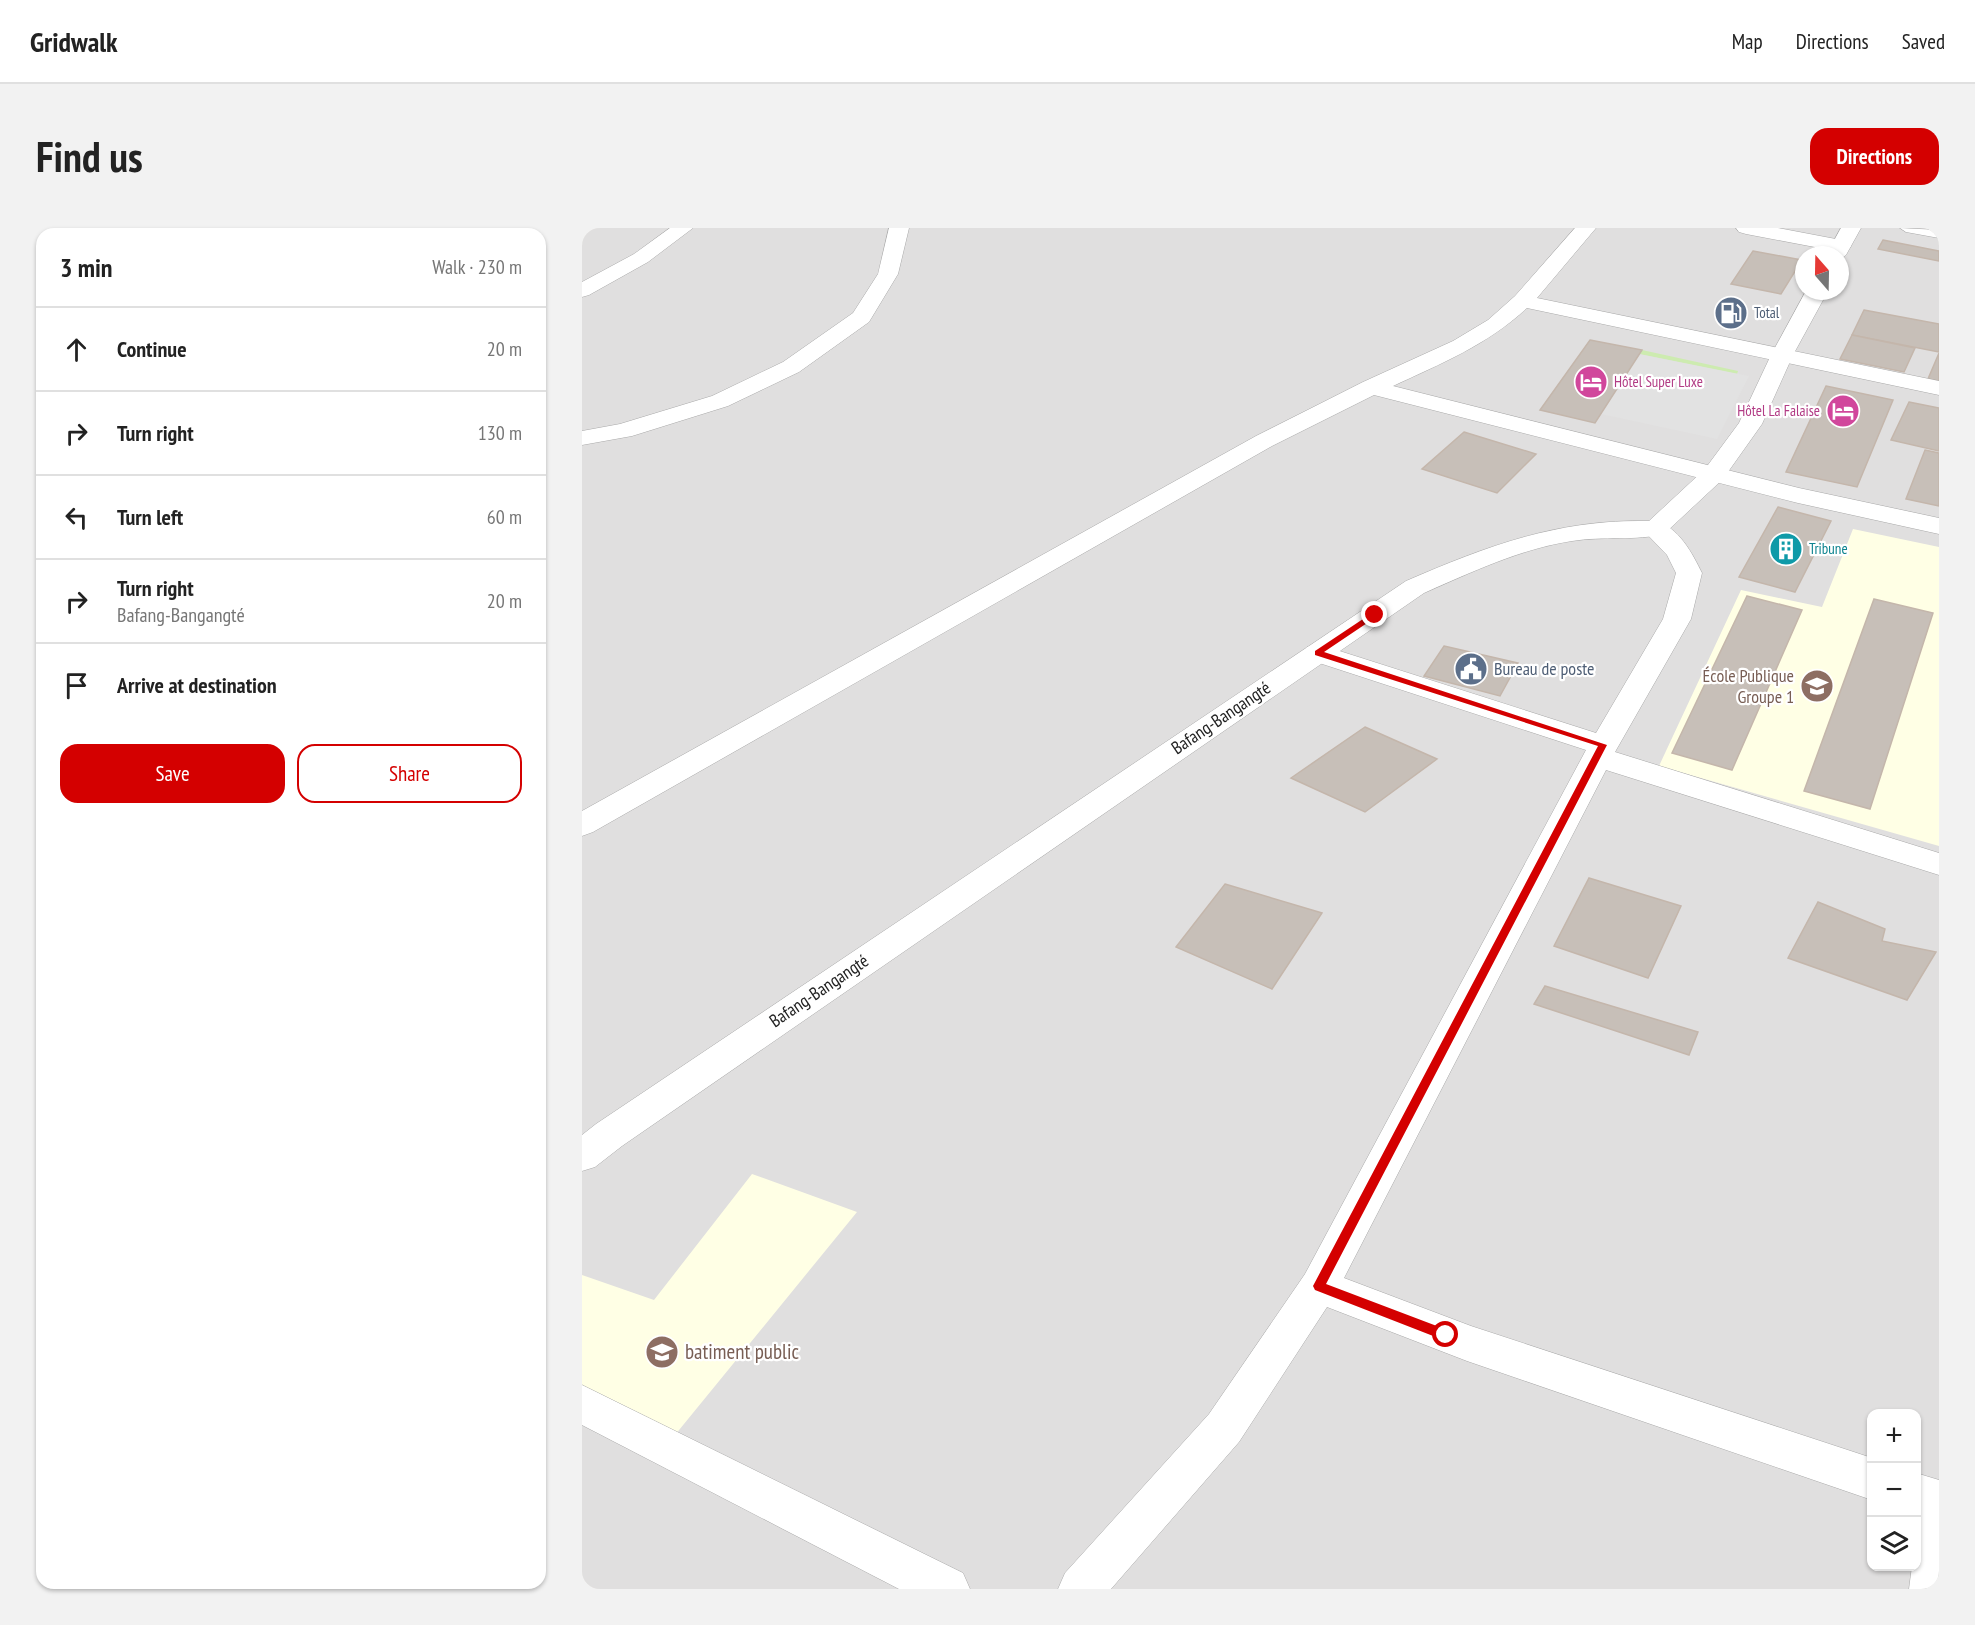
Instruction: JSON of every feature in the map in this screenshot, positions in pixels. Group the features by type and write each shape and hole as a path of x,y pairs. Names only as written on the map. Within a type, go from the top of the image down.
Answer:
{"street":[{"path":"582,291 641,258 683,228"},
{"path":"582,438 624,431 720,401 791,367 861,317 888,274 899,228"},
{"path":"582,825 1264,441 1371,387 1461,346 1496,325 1523,302 1586,228"},
{"path":"1746,228 1843,243"},
{"path":"1081,1589 1224,1428 1319,1286 1600,751 1677,619 1689,573 1678,551 1655,529 1714,474 1750,424 1782,355 1812,300"},
{"path":"1523,302 1939,388"},
{"path":"1371,387 1714,474 1939,526"},
{"name":"Bafang-Bangangté","path":"582,1156 639,1114 1416,587 1470,563 1550,537 1613,528 1655,529"},
{"path":"1317,653 1600,751 1939,864"},
{"path":"1319,1286 1467,1343 1867,1477"},
{"path":"582,1404 947,1589"},
{"path":"1921,1495 1939,1501"},
{"path":"1932,1589 1939,1523"}],"lane":[{"path":"1906,228 1939,234"}],"shaded area":[{"path":"582,228 1939,228 1939,1589 582,1589"},
{"path":"1639,354 1749,376 1717,439 1601,414"},
{"name":"École Publique Groupe 1","path":"1853,529 1939,547 1939,846 1659,766 1741,590 1822,607"},
{"name":"batiment public","path":"752,1174 857,1212 666,1446 582,1404 582,1275 654,1300"}],"green space":[{"path":"1642,350 1738,371 1737,374 1639,354"}],"building":[{"path":"1883,240 1939,251 1939,261 1878,249"},
{"path":"1753,251 1795,259 1795,271 1781,294 1731,284"},
{"path":"1864,310 1939,324 1939,352 1852,335"},
{"path":"1852,335 1915,348 1904,372 1840,359"},
{"name":"Hôtel Super Luxe","path":"1590,340 1642,350 1595,423 1540,410"},
{"path":"1939,353 1939,381 1928,379"},
{"path":"1826,386 1893,400 1857,487 1786,472"},
{"path":"1909,402 1939,408 1939,451 1891,440"},
{"path":"1464,432 1536,454 1497,493 1422,469"},
{"path":"1925,450 1939,453 1939,506 1906,499"},
{"name":"Tribune","path":"1778,507 1831,521 1795,592 1739,577"},
{"path":"1747,596 1802,610 1732,770 1672,753"},
{"path":"1874,599 1933,613 1870,809 1804,791"},
{"name":"Bureau de poste","path":"1444,646 1518,663 1500,696 1424,676"},
{"path":"1365,727 1437,759 1365,812 1291,778"},
{"path":"1589,878 1681,906 1648,978 1554,946"},
{"path":"1225,884 1322,913 1272,989 1176,947"},
{"path":"1818,902 1885,929 1882,941 1936,952 1907,1000 1788,958"},
{"path":"1545,986 1698,1032 1689,1055 1534,1004"}],"place":[{"name":"Total","path":"1731,313"},
{"name":"Hôtel Super Luxe","path":"1591,382"},
{"name":"Hôtel La Falaise","path":"1843,411"},
{"name":"Tribune","path":"1786,549"},
{"name":"Bureau de poste","path":"1471,669"},
{"name":"École Publique Groupe 1","path":"1817,686"},
{"name":"batiment public","path":"662,1352"}],"route":[{"path":"1375,615 1317,653 1603,745 1319,1286 1446,1335"}]}
